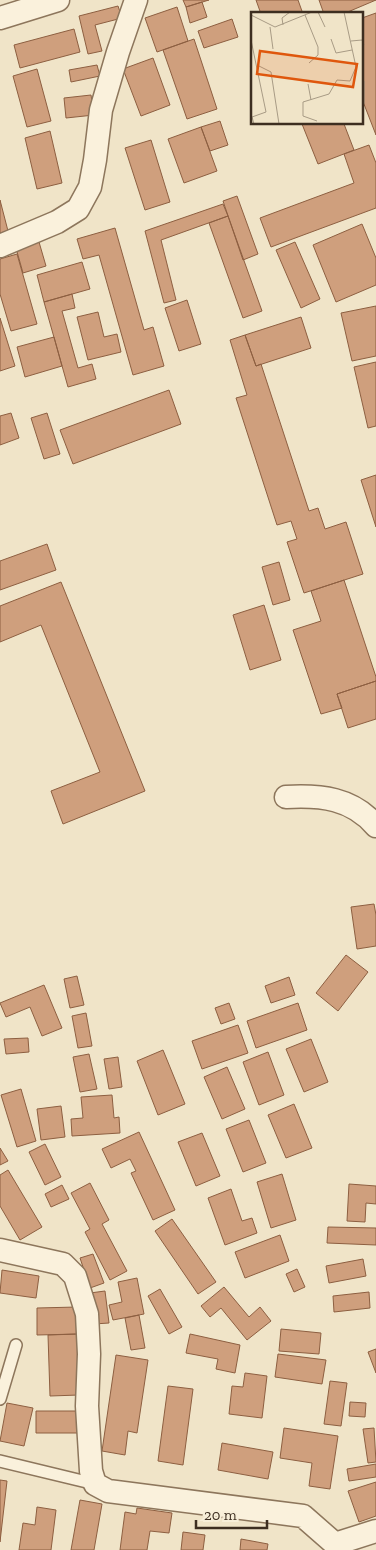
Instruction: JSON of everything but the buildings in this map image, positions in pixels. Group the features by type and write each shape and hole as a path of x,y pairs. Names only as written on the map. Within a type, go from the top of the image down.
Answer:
{"street":[{"path":"0,18 58,0"},
{"path":"0,246 57,222 78,208 90,187 101,110 136,0"},
{"path":"286,798 312,796 331,799 349,805 368,817 376,826"},
{"path":"0,1250 63,1264 75,1276 87,1314 89,1354 87,1406 90,1472 95,1484 108,1491 303,1516 335,1547 376,1531"}],"lane":[{"path":"0,1399 16,1346"},
{"path":"0,1461 95,1484"}]}
